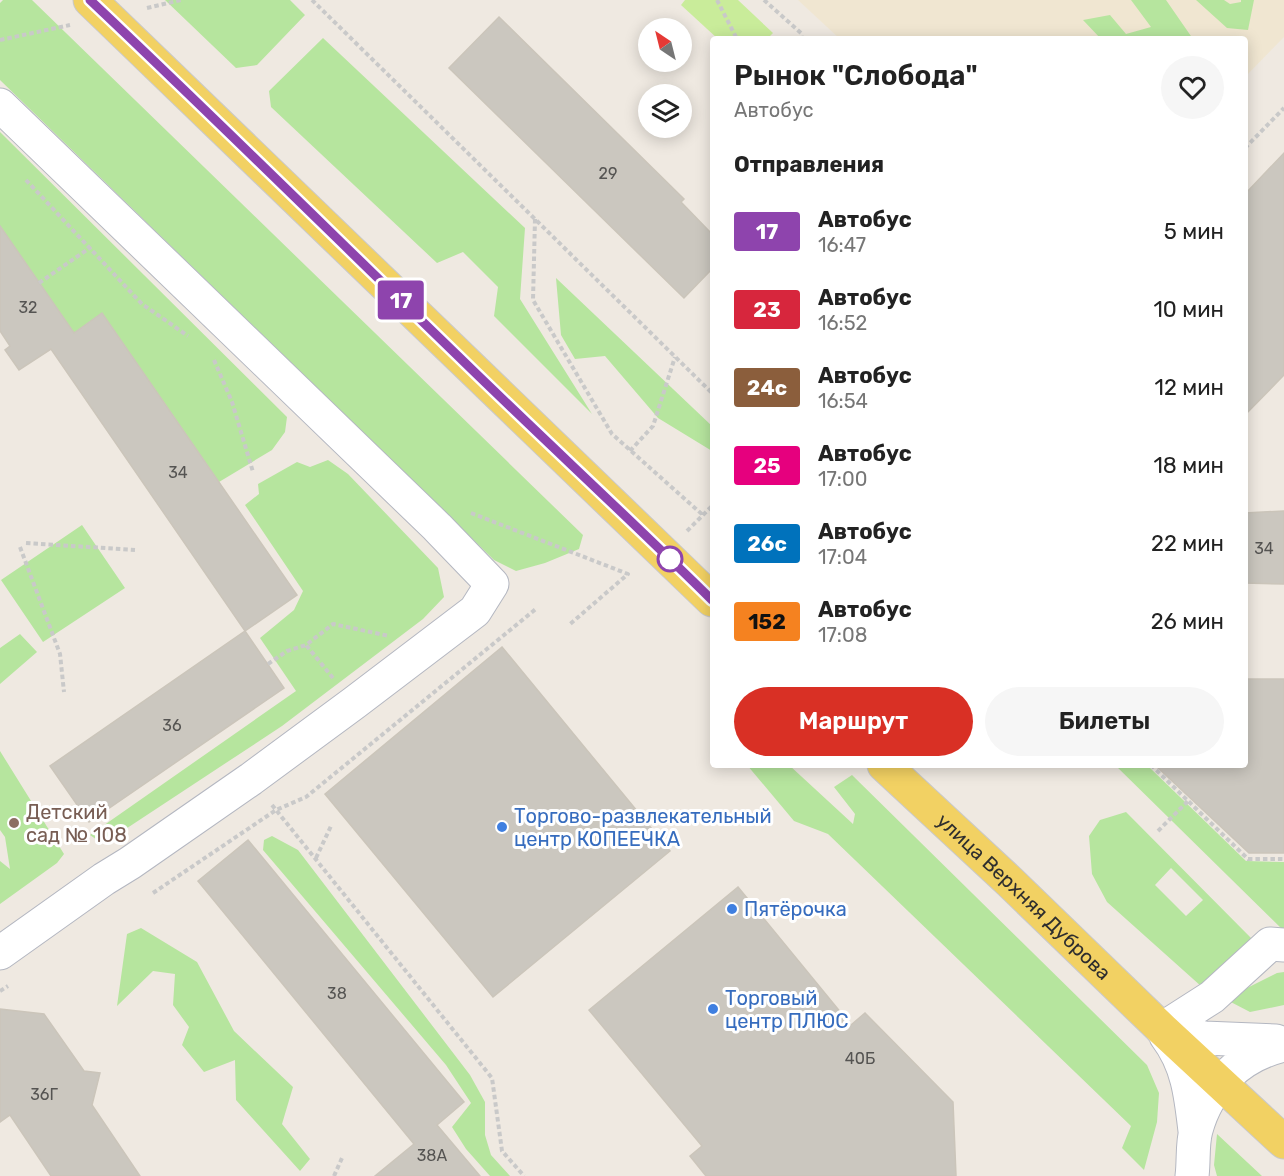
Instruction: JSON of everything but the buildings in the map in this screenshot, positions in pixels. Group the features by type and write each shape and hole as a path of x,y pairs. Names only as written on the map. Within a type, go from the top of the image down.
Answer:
{"main road":[{"path":"90,0 710,598"},
{"name":"улица Верхняя Дуброва","path":"887,768 1284,1142"}],"street":[{"path":"0,105 437,527 492,584 475,611 251,779 0,953"},
{"path":"1162,1029 1212,997 1270,944 1284,945"},
{"path":"1162,1029 1204,1038 1284,1043"},
{"name":"улица Верхняя Дуброва","path":"1162,1029 1177,1050 1186,1073 1195,1132"},
{"path":"1193,1174 1195,1132 1207,1100 1219,1082 1246,1059 1284,1043"}],"path":[{"path":"312,0 710,391"},
{"path":"717,0 735,36"},
{"path":"764,0 801,36"},
{"path":"1248,145 1284,108"},
{"path":"24,178 142,304 194,340"},
{"path":"535,219 534,300 612,434 704,516"},
{"path":"39,283 97,243"},
{"path":"211,352 232,402 253,472"},
{"path":"630,451 653,426 675,357"},
{"path":"680,537 710,508"},
{"path":"437,527 469,512 628,574 569,625"},
{"path":"26,543 135,550"},
{"path":"20,548 60,654 64,692"},
{"path":"153,893 276,810 306,797 537,608"},
{"path":"268,664 287,651 306,645 333,624 386,635"},
{"path":"306,645 337,683"},
{"path":"1154,768 1248,859 1284,859"},
{"path":"251,779 492,1078 502,1151 524,1176"},
{"path":"1158,831 1188,801"},
{"path":"316,858 331,826"},
{"path":"334,1176 342,1158"}],"shaded area":[{"path":"798,0 1284,0 1284,37 1248,74 1248,36 837,36"}],"green space":[{"path":"3,0 32,0 583,535 579,549 545,563 516,571 494,560 0,80 0,3"},
{"path":"165,0 290,0 305,15 257,65 236,68"},
{"path":"685,0 738,0 773,33 770,36 715,36 681,5"},
{"path":"1131,0 1166,0 1191,36 1098,36 1083,20 1110,15 1126,34 1151,27"},
{"path":"1196,0 1224,0 1230,4 1241,2 1241,0 1254,0 1248,30 1227,28"},
{"path":"323,38 525,228 520,299 592,414 494,316 498,287 463,252 437,263 271,107 269,91"},
{"path":"0,132 287,417 285,432 272,450 219,482 102,313 74,333 0,226"},
{"path":"556,278 710,424 710,450 658,418 605,356 575,359 561,335"},
{"path":"328,460 348,474 438,568 444,597 423,619 282,726 109,840 100,842 90,835 296,691 260,638 294,610 303,591 245,505 259,494 258,484 297,462 310,467"},
{"path":"82,525 125,588 43,642 1,580"},
{"path":"20,634 37,652 0,684 0,648"},
{"name":"Детский сад № 108","path":"0,751 64,854 57,863 0,904 0,861 10,869 5,837 0,830"},
{"path":"750,768 792,768 853,824 855,814 834,787 852,775 1147,1065 1159,1093 1157,1122 1144,1170 1122,1148 1131,1126 828,834 794,821"},
{"path":"1118,768 1150,768 1246,861 1284,862 1284,931"},
{"path":"1126,812 1253,940 1202,987 1107,902 1092,874 1089,836 1100,820","holes":["1171,868 1203,900 1186,916 1155,885"]},
{"path":"272,836 298,850 470,1075 485,1102 485,1135 491,1155 510,1176 490,1176 466,1149 452,1127 471,1103 446,1065 263,850 264,840"},
{"path":"141,928 197,962 234,1031 293,1087 282,1124 310,1159 300,1171 236,1100 235,1060 204,1072 182,1045 189,1027 173,1005 175,974 153,971 117,1006 127,934"},
{"path":"1284,972 1284,1005 1250,1012 1225,999 1277,973"},
{"path":"1217,1134 1262,1176 1217,1176 1214,1165"}],"bus line":[{"name":"17","path":"90,0 710,598"}],"place":[{"name":"Детский сад № 108","path":"14,823"},
{"name":"Торгово-развлекательный центр КОПЕЕЧКА","path":"502,827"},
{"name":"Пятёрочка","path":"732,909"},
{"name":"Торговый центр ПЛЮС","path":"713,1009"}]}
